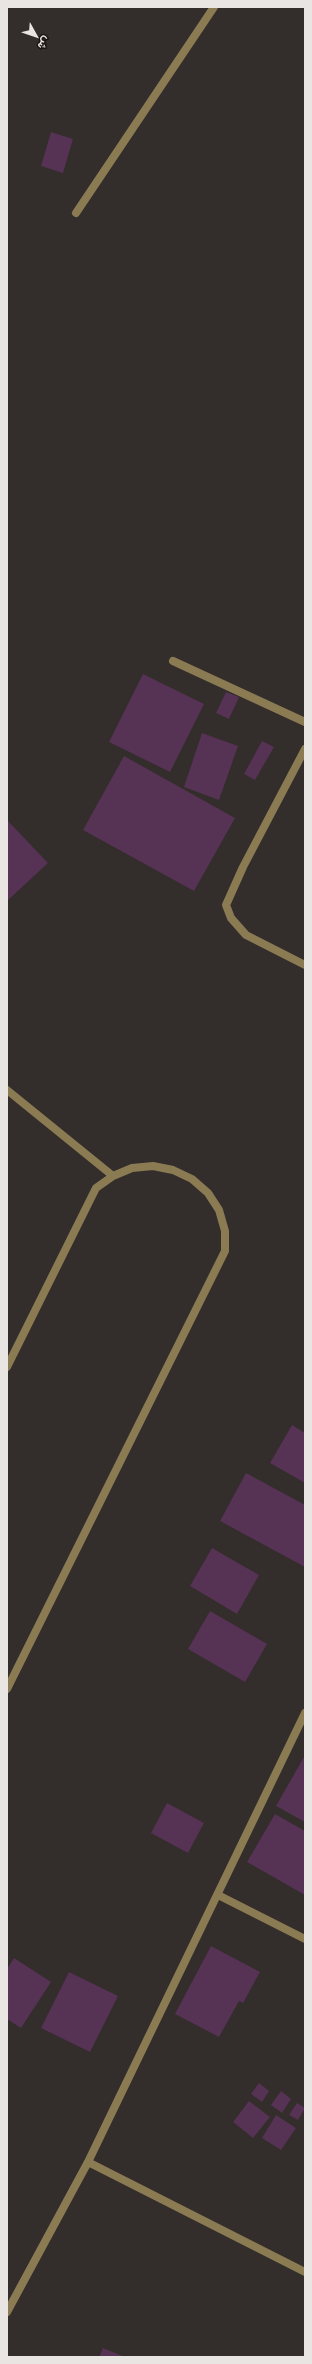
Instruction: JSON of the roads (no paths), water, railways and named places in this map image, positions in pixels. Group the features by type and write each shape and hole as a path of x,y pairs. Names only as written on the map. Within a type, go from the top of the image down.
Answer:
{"street":[{"path":"76,213 214,7"},
{"path":"173,661 305,722"},
{"path":"305,749 243,867 226,905 231,918 246,935 305,965"},
{"path":"7,1090 113,1176"},
{"path":"7,1367 96,1188 113,1176 132,1168 153,1166 173,1170 192,1179 208,1193 219,1210 225,1231 225,1251 7,1690"},
{"path":"7,2312 88,2162 305,1713"},
{"path":"218,1895 305,1939"},
{"path":"88,2162 305,2272"}]}
